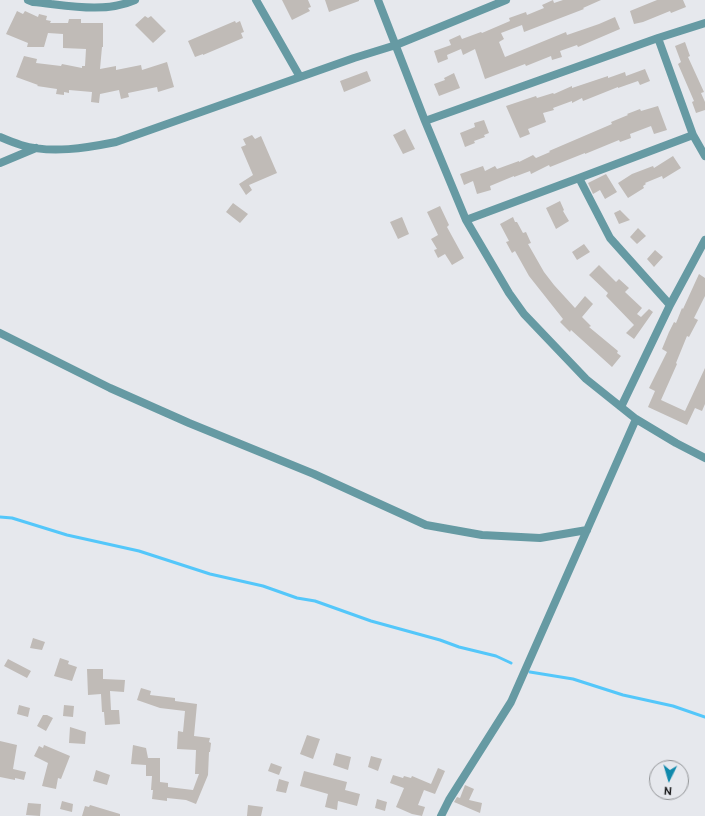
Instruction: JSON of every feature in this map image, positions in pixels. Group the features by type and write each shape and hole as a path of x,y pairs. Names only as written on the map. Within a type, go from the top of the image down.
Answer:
{"street":[{"path":"28,0 33,2 92,8 123,5 135,0"},
{"path":"256,0 300,77"},
{"path":"378,0 425,121 466,220 496,273 524,314 586,379 636,419 676,443 705,458"},
{"path":"0,137 21,145 36,148 70,148 95,146 116,142 396,45 506,0"},
{"path":"425,121 658,38 705,23"},
{"path":"658,38 693,135 705,156"},
{"path":"466,220 693,135"},
{"path":"0,162 36,148"},
{"path":"579,178 610,238 670,305"},
{"path":"621,407 670,305 705,240"},
{"path":"0,333 117,391 189,423 314,474 426,525 482,535 540,538 587,530"},
{"path":"441,816 449,800 510,702 636,419"}],"building":[{"path":"282,0 308,0 311,7 308,8 310,11 292,20"},
{"path":"325,0 359,0 359,1 329,12"},
{"path":"553,0 554,3 563,0 601,0 583,8 584,9 524,32 522,25 501,33 504,39 499,42 505,57 566,32 567,35 615,17 620,29 578,47 577,45 560,51 562,57 552,60 551,56 526,66 525,64 485,79 475,49 463,55 461,49 447,55 448,59 438,63 434,51 451,45 449,40 460,35 462,39 481,32 482,33 510,21 509,18 526,12 527,15 544,8 542,5"},
{"path":"657,0 683,0 686,7 634,24 630,11"},
{"path":"17,11 23,14 25,11 38,17 39,14 47,16 46,20 51,21 50,23 68,23 69,19 81,19 81,23 103,23 103,47 100,69 116,66 116,70 141,65 142,70 167,62 174,87 158,92 157,87 128,93 129,97 121,99 119,90 100,94 99,103 91,102 92,92 69,90 69,93 64,92 64,95 56,94 57,89 37,86 38,85 16,77 24,56 37,59 36,63 61,66 62,64 82,68 82,66 85,66 86,49 63,48 63,34 48,33 44,47 27,47 28,43 6,34"},
{"path":"145,16 148,18 151,16 166,31 153,43 135,25"},
{"path":"235,21 236,23 240,21 244,32 241,33 243,38 195,57 188,41"},
{"path":"685,42 690,56 688,57 704,92 701,93 705,102 705,110 696,113 692,102 694,101 678,64 681,62 675,46"},
{"path":"645,69 650,81 640,85 638,81 583,101 582,98 572,103 572,101 553,108 554,110 543,113 546,122 528,129 530,134 520,138 506,106 536,96 537,98 553,93 554,94 572,86 572,88 608,76 608,78 625,72 626,76"},
{"path":"367,71 371,81 344,92 340,81"},
{"path":"454,73 460,88 439,96 434,84 445,80 444,78"},
{"path":"658,106 667,130 654,134 651,126 630,134 631,138 620,142 619,140 550,167 549,165 531,174 530,171 514,176 490,186 491,190 477,194 473,181 464,185 460,174 483,166 485,171 495,166 497,169 519,162 533,155 536,158 612,124 611,122 628,115 627,114 640,109 641,111"},
{"path":"484,120 489,133 484,135 485,137 474,141 475,143 465,147 460,133 475,127 474,123"},
{"path":"405,129 415,149 403,154 393,135"},
{"path":"252,135 255,139 261,136 277,173 249,185 252,190 246,195 239,184 253,175 241,147 246,145 243,139"},
{"path":"673,156 681,168 663,179 662,176 645,183 646,184 643,186 644,188 628,198 618,183 632,174 653,166 654,168"},
{"path":"606,174 617,192 605,199 600,190 593,194 588,183"},
{"path":"560,201 564,210 563,211 569,221 556,229 546,208"},
{"path":"233,203 248,214 240,223 226,212"},
{"path":"440,206 449,225 447,227 464,258 452,265 445,254 438,258 434,250 437,249 431,239 438,235 427,212"},
{"path":"620,210 630,220 619,224 614,213"},
{"path":"402,217 409,234 398,239 390,222"},
{"path":"513,217 523,233 526,232 531,243 528,244 544,272 575,308 585,296 593,304 582,317 591,326 589,327 618,351 617,353 621,356 612,367 560,322 563,319 529,276 515,251 512,253 506,242 509,241 500,224"},
{"path":"638,228 646,236 637,244 630,237"},
{"path":"584,244 590,252 577,260 572,252"},
{"path":"655,250 663,257 654,267 647,259"},
{"path":"599,265 616,282 619,279 629,288 625,292 642,308 637,314 641,317 649,309 653,312 634,339 626,333 634,325 606,296 608,293 589,275"},
{"path":"699,274 705,278 705,296 694,318 698,320 689,337 687,336 676,363 677,364 661,400 685,411 705,368 705,404 702,411 695,408 687,425 648,407 655,391 649,388 667,352 662,349 669,332 674,322 676,323"},
{"path":"33,638 45,642 42,650 30,648"},
{"path":"60,658 69,661 68,664 77,667 72,681 54,676"},
{"path":"8,659 31,671 27,678 4,666"},
{"path":"87,669 103,669 103,679 125,680 124,692 110,691 111,710 119,710 120,724 105,725 104,712 102,712 101,694 88,695"},
{"path":"141,688 151,691 150,695 175,698 175,701 197,704 194,736 210,738 209,742 211,743 208,775 196,804 186,800 167,798 167,801 152,799 152,776 146,776 146,765 131,764 133,745 146,748 148,758 160,758 160,782 168,783 168,787 193,790 199,774 195,774 196,750 177,749 178,731 183,732 185,711 160,708 137,700"},
{"path":"19,705 30,708 28,717 17,714"},
{"path":"64,705 74,706 73,717 63,716"},
{"path":"43,715 53,718 46,731 37,726"},
{"path":"70,727 86,732 85,744 69,743"},
{"path":"307,735 320,739 313,759 300,754"},
{"path":"0,741 17,745 13,769 26,772 24,780 0,777"},
{"path":"44,745 70,756 61,779 58,778 56,789 42,786 48,763 34,756 39,746 43,748"},
{"path":"336,753 351,757 348,770 333,765"},
{"path":"371,756 382,759 378,771 368,767"},
{"path":"271,763 282,767 279,775 268,771"},
{"path":"438,768 445,771 435,794 424,790 418,805 425,807 422,816 412,814 396,807 404,788 390,783 393,775 403,778 404,776 411,778 412,776 431,784"},
{"path":"96,770 110,775 107,785 93,781"},
{"path":"304,771 347,782 345,790 360,794 357,806 338,801 337,810 325,807 328,794 300,786"},
{"path":"279,779 289,782 286,793 276,791"},
{"path":"465,785 474,789 469,800 482,803 480,813 454,802 457,797 460,798"},
{"path":"377,799 387,802 385,811 375,808"},
{"path":"62,801 73,804 72,812 60,809"},
{"path":"28,803 41,804 40,816 26,815"},
{"path":"90,805 120,814 120,816 82,816 85,806 89,807"},
{"path":"248,805 263,807 261,816 247,816"}],"waterway":[{"path":"0,517 12,518 67,535 139,551 210,574 263,586 297,598 315,601 371,621 440,640 459,647 496,656 511,663"},
{"path":"530,672 573,679 623,695 673,706 705,717"}]}
